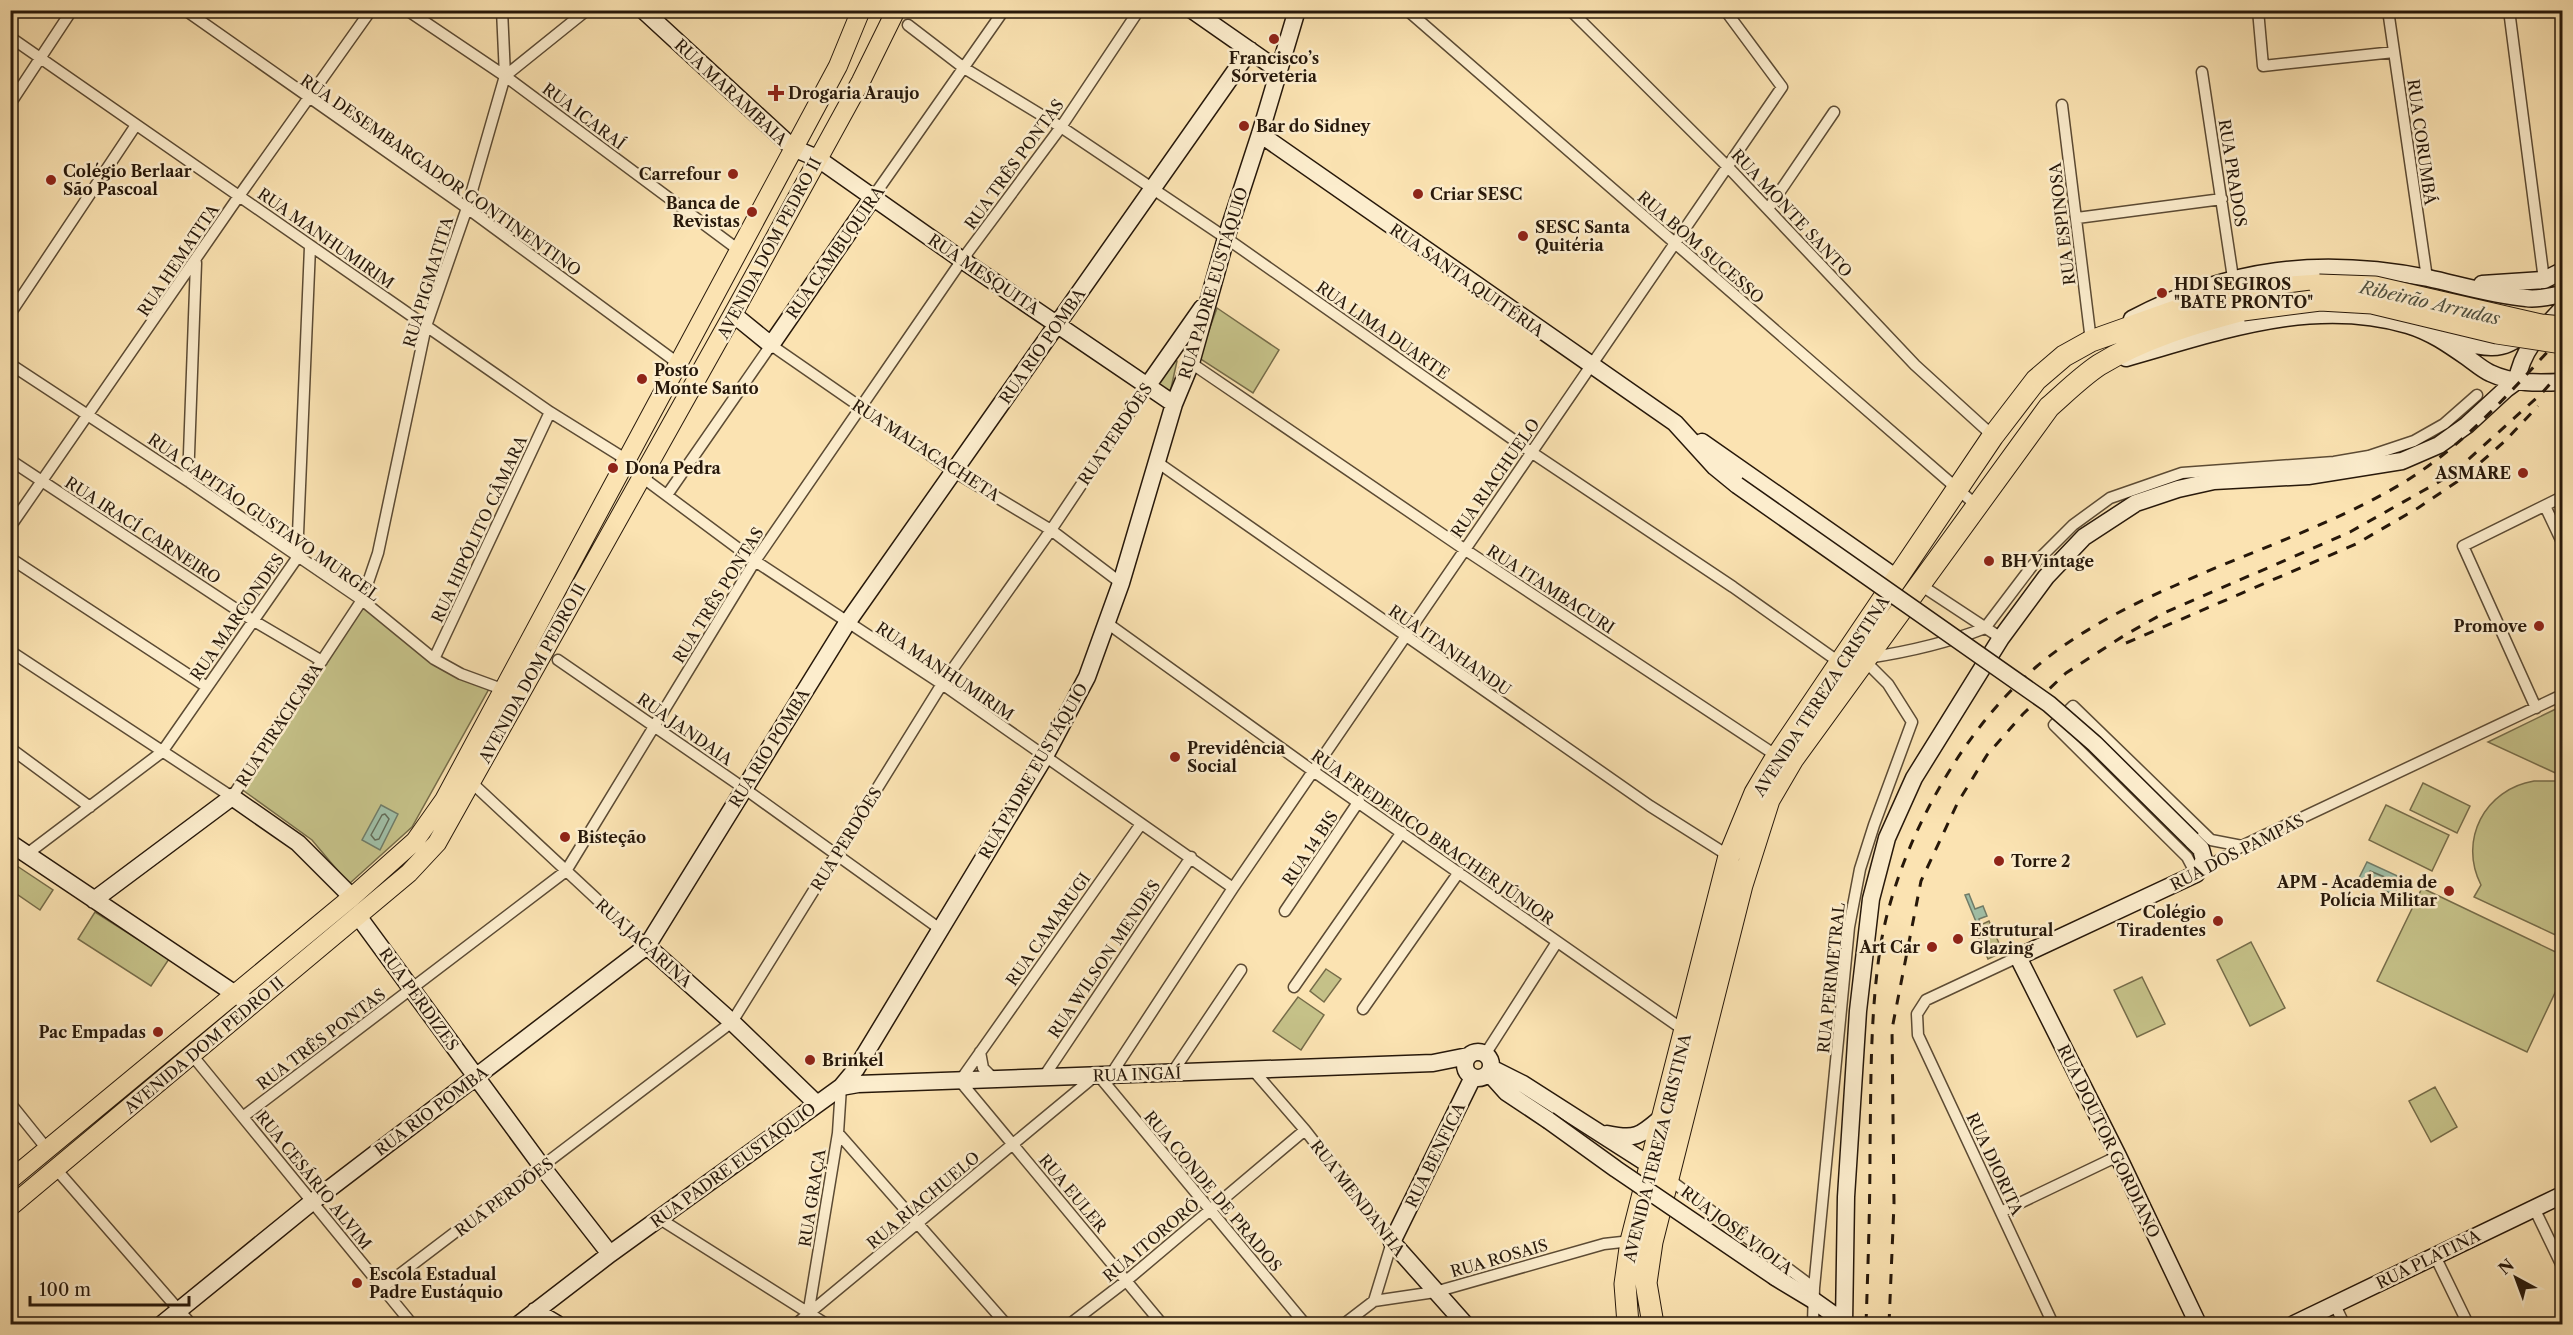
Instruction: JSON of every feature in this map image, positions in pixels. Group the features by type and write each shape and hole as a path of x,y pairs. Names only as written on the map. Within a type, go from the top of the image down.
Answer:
{"highway":[{"name":"AVENIDA TEREZA CRISTINA","path":"1653,1324 1646,1282 1652,1242 1670,1180 1742,885 1769,800 1793,759 1865,659 1957,489 1992,436 2036,380 2064,356 2091,341 2201,302 2275,288 2319,285 2375,287 2541,325 2562,327"},
{"name":"AVENIDA TEREZA CRISTINA","path":"1628,1324 1625,1284 1631,1241 1649,1164 1729,856 1755,793 1839,662 1976,505 2049,407 2099,366 2124,351 2160,336 2243,310 2320,300 2372,303 2497,333 2562,343"}],"main road":[{"name":"AVENIDA DOM PEDRO II","path":"10,1180 352,897 415,841 444,800 740,251 838,66 861,10"},
{"name":"AVENIDA DOM PEDRO II","path":"10,1207 409,873 437,843 734,314 861,81 896,10"}],"street":[{"path":"10,104 72,10"},
{"name":"RUA DESEMBARGADOR CONTINENTINO","path":"185,10 467,208 679,364"},
{"name":"RUA HEMATITA","path":"10,527 371,10"},
{"name":"RUA ICARAÍ","path":"406,10 505,76 740,251"},
{"path":"502,10 505,76"},
{"path":"505,76 588,10"},
{"name":"RUA MARAMBAIA","path":"643,10 793,148"},
{"name":"RUA CAMBUQUIRA","path":"668,495 1004,10"},
{"name":"RUA TRÊS PONTAS","path":"244,1116 566,871 755,561 962,261 1061,127 1139,10"},
{"path":"1192,10 1278,70"},
{"name":"RUA PADRE EUSTÁQUIO","path":"519,1324 610,1254 841,1086 856,1069 1044,758 1087,677 1121,583 1174,404 1191,363 1226,238 1297,10"},
{"name":"RUA BOM SUCESSO","path":"1407,10 1976,505"},
{"name":"RUA MONTE SANTO","path":"1570,10 1728,166 1915,364 1992,436"},
{"name":"RUA RIACHUELO","path":"1233,888 1782,87 1725,10"},
{"path":"2258,10 2264,66 2394,52"},
{"name":"RUA CORUMBÁ","path":"2388,10 2427,278"},
{"path":"2509,10 2544,280"},
{"name":"RUA LIMA DUARTE","path":"908,25 964,68 1061,127 1226,238 1531,452 1733,587 1839,662"},
{"name":"RUA MANHUMIRIM","path":"10,37 550,412 627,460"},
{"name":"RUA RIO POMBA","path":"162,1324 312,1202 647,946 847,623 1250,50"},
{"name":"RUA PRADOS","path":"2202,72 2233,278"},
{"name":"RUA PIGMATITA","path":"362,600 378,553 426,326 467,208 505,76"},
{"name":"RUA ESPINOSA","path":"2062,105 2091,341"},
{"path":"1768,209 1834,112"},
{"path":"10,314 136,125"},
{"name":"RUA SANTA QUITÉRIA","path":"1260,134 1590,366 1909,581 2001,638"},
{"name":"RUA MESQUITA","path":"793,148 817,158 962,261 1174,404"},
{"path":"2077,218 2222,199"},
{"name":"RUA MARCONDES","path":"27,854 162,752 297,558 310,247"},
{"path":"188,481 196,262"},
{"name":"AVENIDA TEREZA CRISTINA","path":"2091,341 2161,303 2233,278 2273,271 2369,268 2528,299 2561,300"},
{"path":"2461,285 2544,280 2562,271"},
{"path":"2506,294 2523,310 2531,326"},
{"name":"RUA PERDÕES","path":"383,1287 543,1168 732,1022 942,684 1051,530 1211,295"},
{"path":"2436,335 2486,348 2497,348 2517,340 2561,300"},
{"path":"1844,1323 1846,1197 1855,1046 1871,899 1887,838 1914,778 2001,638 2046,577 2084,537 2136,503 2178,489 2214,481 2308,476 2402,461 2439,445 2467,425 2506,388 2517,381 2519,366 2527,349 2561,300"},
{"name":"AVENIDA TEREZA CRISTINA","path":"2099,366 2195,337 2245,325 2291,317 2344,313 2375,318 2436,335 2490,373 2517,381 2562,382"},
{"name":"RUA MALACACHETA","path":"734,314 771,345 860,408 953,471 1051,530 1121,583"},
{"name":"RUA ITAMBACURI","path":"1191,363 1464,549 1777,756"},
{"name":"RUA CAPITÃO GUSTAVO MURGEL","path":"10,364 188,481 297,558 362,600 434,659 461,674 502,689"},
{"path":"1865,659 1960,638 1986,628 2032,566 2073,525 2110,498 2182,473 2334,462 2369,456 2424,435 2444,424 2477,395"},
{"name":"RUA HIPÓLITO CÂMARA","path":"434,659 550,412"},
{"name":"RUA SANTA QUITÉRIA","path":"1675,423 1715,467 1737,485 2049,704 2095,744 2197,845"},
{"name":"RUA IRACÍ CARNEIRO","path":"10,460 254,621 322,661"},
{"name":"RUA ITANHANDU","path":"1157,462 1404,637 1650,806 1729,856"},
{"name":"RUA MANHUMIRIM","path":"642,477 755,561 942,684 1044,758 1233,888"},
{"path":"2536,708 2463,546 2562,497"},
{"path":"2545,506 2562,542"},
{"path":"10,558 207,687"},
{"name":"RUA PIRACICABA","path":"94,900 232,797 362,600"},
{"name":"RUA FREDERICO BRACHER JÚNIOR","path":"1107,623 1313,771 1402,831 1685,1031"},
{"path":"10,651 298,843 352,897"},
{"name":"RUA PERIMETRAL","path":"1813,1324 1849,927 1860,869 1870,836 1912,722 1888,684 1865,659"},
{"name":"RUA JANDAIA","path":"558,660 745,789 940,929"},
{"name":"RUA DOS PAMPAS","path":"1917,1014 1926,1000 2196,874 2242,846 2562,695"},
{"path":"2196,874 2187,857 2054,725 2073,706 2211,840 2242,846"},
{"path":"10,748 90,807"},
{"name":"RUA JACARINA","path":"471,782 732,1022 817,1104"},
{"name":"RUA 14 BIS","path":"1285,911 1359,801"},
{"name":"RUA CAMARUGI","path":"960,1081 1141,824"},
{"path":"1294,987 1402,831"},
{"path":"10,843 235,993 251,1006"},
{"path":"2197,845 2214,854 2242,846"},
{"path":"2196,874 2204,860 2197,845"},
{"name":"RUA WILSON MENDES","path":"1043,1078 1191,857"},
{"path":"1363,1009 1459,872"},
{"path":"1102,1076 1233,888"},
{"name":"RUA PERDIZES","path":"358,916 543,1168 610,1254"},
{"name":"RUA BENFICA","path":"1374,1301 1392,1242 1479,1066 1557,942"},
{"name":"RUA DOUTOR GORDIANO","path":"2018,957 2118,1156 2198,1324"},
{"path":"1176,1068 1241,970"},
{"name":"RUA DIORITA","path":"1917,1014 1918,1035 2053,1324"},
{"path":"980,1052 983,1068 994,1079"},
{"name":"RUA CESÁRIO ALVIM","path":"192,1055 412,1324"},
{"name":"RUA INGAÍ","path":"841,1086 1102,1076 1176,1068 1253,1070 1433,1063 1479,1066"},
{"path":"1479,1066 1506,1092 1616,1169 1775,1277 1814,1294 1844,1323"},
{"name":"RUA JOSÉ VIOLA","path":"1479,1066 1523,1084 1649,1164 1814,1294"},
{"name":"RUA MENDANHA","path":"1253,1070 1305,1130 1392,1242 1465,1324"},
{"name":"RUA RIACHUELO","path":"796,1324 1069,1098 1102,1076"},
{"name":"RUA CONDE DE PRADOS","path":"1102,1076 1209,1211 1305,1324"},
{"path":"1064,1077 1069,1098"},
{"name":"RUA EULER","path":"960,1081 1162,1324"},
{"name":"RUA GRAÇA","path":"808,1315 838,1133 841,1086"},
{"path":"10,1103 47,1149"},
{"name":"RUA JOSÉ VIOLA","path":"1601,1133 1634,1137 1642,1134 1661,1118"},
{"name":"RUA ITORORÓ","path":"1070,1324 1126,1281 1305,1130"},
{"path":"838,1133 917,1226 1006,1324"},
{"path":"2001,1212 2118,1156"},
{"path":"56,1169 192,1324"},
{"name":"RUA PLATINA","path":"2294,1324 2562,1195"},
{"path":"2534,1208 2562,1266"},
{"path":"660,1219 808,1315 826,1324"},
{"name":"RUA ROSAIS","path":"1374,1301 1435,1292 1604,1244 1631,1241"},
{"path":"2435,1256 2468,1324"},
{"path":"1344,1324 1374,1301"},
{"path":"2335,1305 2344,1324"},
{"path":"535,1311 557,1324"}],"shaded area":[{"path":"1217,308 1279,350 1253,393 1199,358"},
{"path":"1173,360 1177,361 1170,393 1153,383"},
{"path":"363,602 437,665 490,687 412,827 349,884 312,840 244,791"},
{"path":"2562,706 2562,776 2488,742"},
{"path":"2534,781 2562,781 2562,938 2474,897 2481,885 2475,868 2473,851 2480,819 2502,794"},
{"path":"2423,783 2470,806 2457,833 2410,810"},
{"path":"2386,805 2449,835 2432,871 2369,840"},
{"path":"14,864 53,890 40,910 11,890 11,869"},
{"path":"2422,888 2562,955 2562,978 2527,1052 2377,981"},
{"path":"95,912 169,959 151,986 78,939"},
{"path":"1989,921 2003,952 1988,959 1974,928"},
{"path":"2251,942 2285,1008 2250,1026 2217,960"},
{"path":"1326,969 1341,979 1324,1002 1310,991"},
{"path":"2142,977 2165,1024 2137,1037 2114,990"},
{"path":"1298,997 1324,1015 1301,1050 1273,1031"},
{"path":"2435,1087 2457,1127 2431,1142 2409,1101"}],"water":[{"path":"381,805 398,814 380,850 362,840"},
{"path":"2367,862 2402,878 2394,895 2359,878"},
{"path":"1969,894 1975,909 1983,906 1987,916 1979,919 1980,923 1977,924 1965,895"}],"railway":[{"path":"1866,1324 1872,1046 1881,943 1889,906 1917,830 1958,757 2008,694 2036,667 2068,643 2138,603 2350,511 2406,481 2470,432 2508,395 2562,336"},
{"path":"1889,1324 1894,1204 1892,1029 1921,881 1958,802 1987,755 2023,714 2066,673 2125,635 2164,613 2350,532 2451,475 2542,393 2562,370"},
{"path":"2126,643 2356,544 2418,508 2464,477 2505,441 2538,406"}],"place":[{"name":"Francisco’s Sorveteria","path":"1274,39"},
{"name":"Drogaria Araujo","path":"776,93"},
{"name":"Bar do Sidney","path":"1244,126"},
{"name":"Carrefour","path":"733,174"},
{"name":"Colégio Berlaar São Pascoal","path":"51,180"},
{"name":"Criar SESC","path":"1418,194"},
{"name":"Banca de Revistas","path":"752,212"},
{"name":"SESC Santa Quitéria","path":"1523,236"},
{"name":"HDI SEGIROS \"BATE PRONTO\"","path":"2162,293"},
{"name":"Posto Monte Santo","path":"642,379"},
{"name":"Dona Pedra","path":"613,468"},
{"name":"ASMARE","path":"2523,473"},
{"name":"BH Vintage","path":"1989,561"},
{"name":"Promove","path":"2539,626"},
{"name":"Previdência Social","path":"1175,757"},
{"name":"Bisteção","path":"565,837"},
{"name":"Torre 2","path":"1999,861"},
{"name":"APM - Academia de Polícia Militar","path":"2449,891"},
{"name":"Colégio Tiradentes","path":"2218,921"},
{"name":"Estrutural Glazing","path":"1958,939"},
{"name":"Art Car","path":"1932,947"},
{"name":"Pac Empadas","path":"158,1032"},
{"name":"Brinkel","path":"810,1060"},
{"name":"Escola Estadual Padre Eustáquio","path":"357,1283"}],"water label":[{"name":"Ribeirão Arrudas","path":"2430,303"}]}
